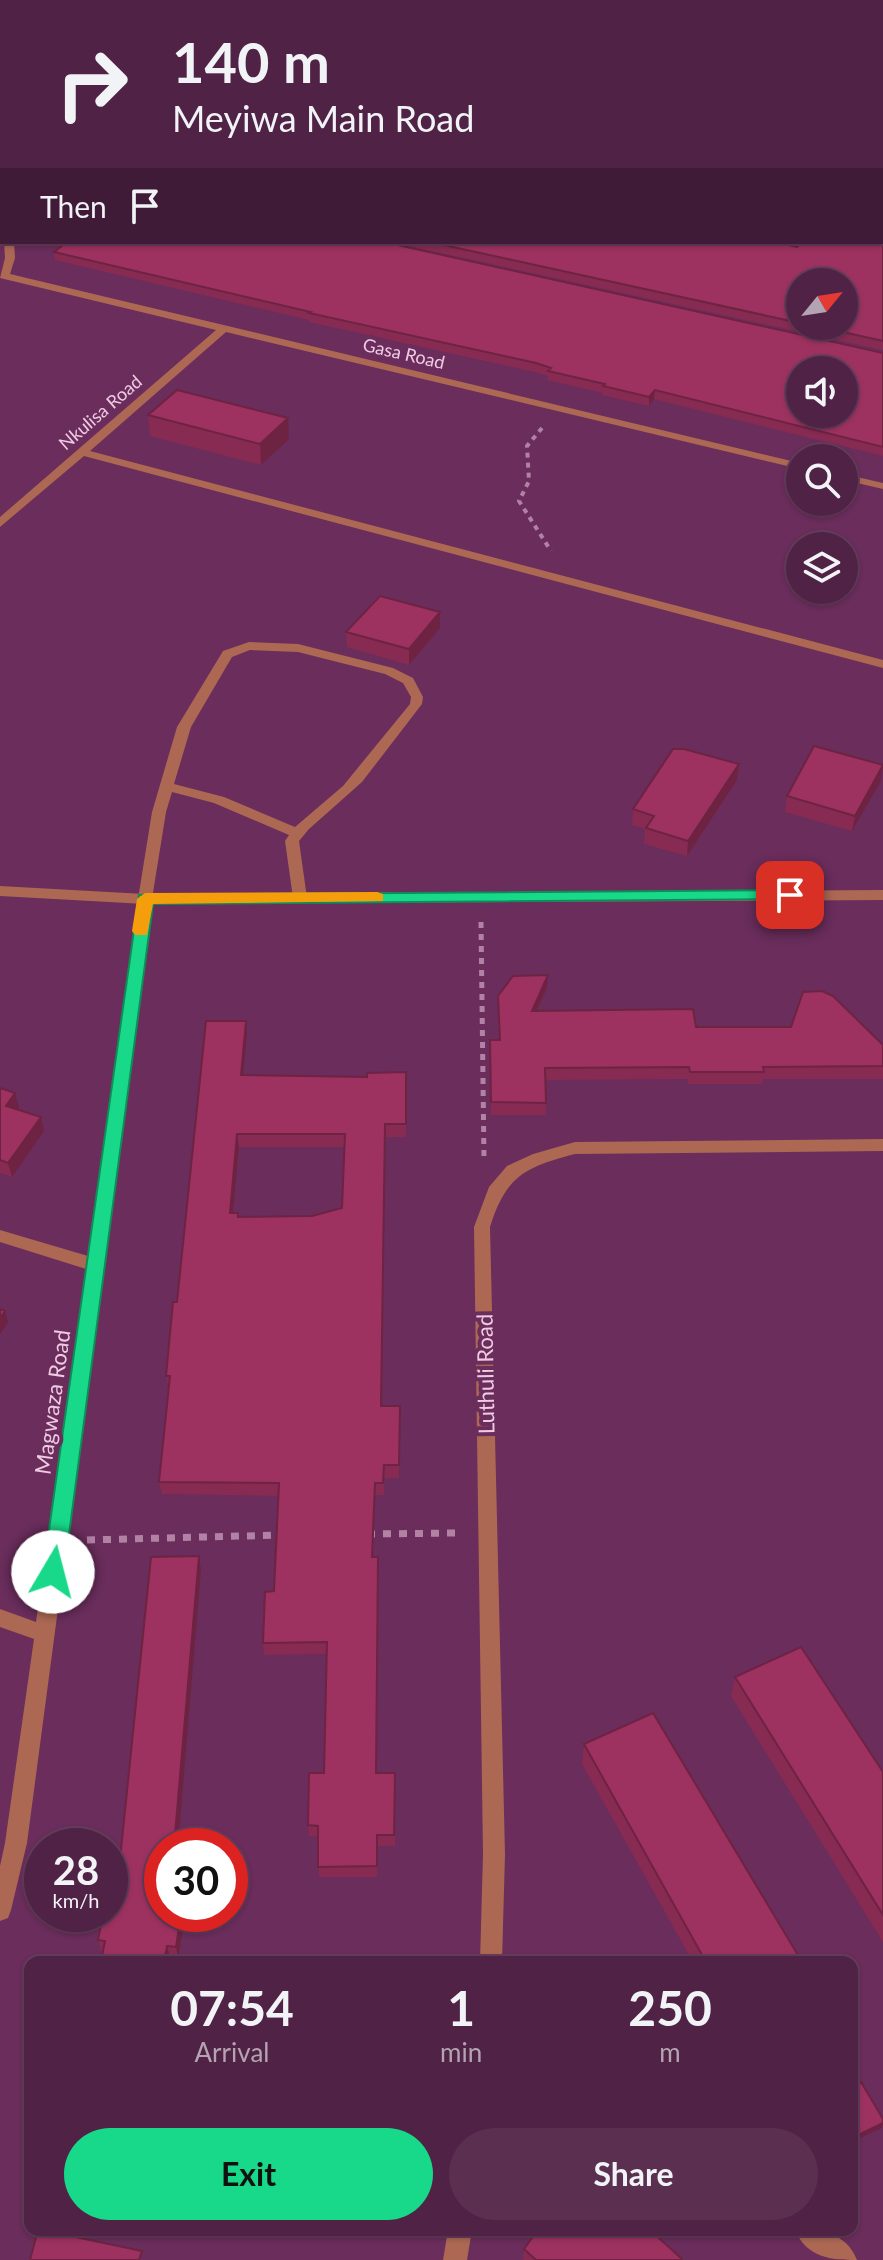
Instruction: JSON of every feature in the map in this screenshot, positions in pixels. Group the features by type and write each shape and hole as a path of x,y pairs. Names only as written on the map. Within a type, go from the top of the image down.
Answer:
{"street":[{"path":"2,276 10,258 9,244"},
{"name":"Gasa Road","path":"2,276 786,463"},
{"name":"Nkulisa Road","path":"0,523 224,328"},
{"path":"82,452 548,578 883,664"},
{"path":"858,480 883,486"},
{"name":"Magwaza Road","path":"0,1910 16,1843 150,852 184,727 227,654 238,649 270,645 298,648 389,671 408,681 417,697 416,704 347,789 304,823 297,833"},
{"path":"167,786 219,800 297,833 292,841 300,898"},
{"path":"0,891 145,899 883,895"},
{"path":"491,1195 512,1170 539,1157 575,1148 883,1145"},
{"name":"Luthuli Road","path":"491,1195 482,1227 494,1854 491,1956"},
{"path":"0,1236 95,1265"},
{"path":"0,1618 45,1634"},
{"path":"455,2260 459,2236"},
{"path":"815,2236 845,2260"}],"path":[{"path":"548,578 554,554 519,501 529,481 527,446 535,440 546,416 555,407"},
{"path":"480,897 483,1156 491,1195"},
{"path":"360,1534 488,1532"},
{"path":"58,1540 297,1535"}],"building":[{"path":"64,244 393,244 786,331 786,340 825,340 883,353 883,447 807,428 858,428 858,356 786,356 786,423 655,390 649,397 548,371 551,368 536,363 54,252"},
{"path":"439,244 783,244 797,247 801,244 883,244 883,341 858,335 858,268 786,268 786,320"},
{"path":"177,390 288,418 260,444 148,415"},
{"path":"380,596 440,612 409,649 346,632"},
{"path":"814,746 883,765 855,816 787,796"},
{"path":"673,749 684,749 739,764 688,841 646,828 654,816 633,809"},
{"path":"548,975 532,1011 693,1009 696,1027 791,1027 803,992 822,991 833,996 883,1045 883,1066 763,1067 764,1072 690,1072 689,1067 545,1068 546,1103 491,1102 490,1040 500,1040 498,996 513,976"},
{"path":"206,1021 246,1021 241,1075 367,1077 367,1073 406,1072 406,1124 385,1124 381,1406 400,1406 399,1465 384,1465 383,1483 375,1483 372,1557 378,1557 376,1773 395,1773 394,1835 377,1835 377,1866 318,1867 318,1826 308,1825 309,1773 324,1773 327,1642 263,1643 265,1592 274,1591 279,1483 159,1482 170,1376 166,1376 173,1302 177,1302","holes":["237,1134 345,1134 342,1208 312,1216 238,1217 238,1213 230,1213"]},
{"path":"0,1088 15,1093 6,1106 41,1117 8,1163 0,1160"},
{"path":"199,1556 176,1828 144,1828 144,1932 178,1932 176,1947 167,1946 165,1956 102,1956 105,1941 98,1940 100,1932 128,1932 128,1828 123,1828 151,1557"},
{"path":"801,1647 883,1772 883,1915 735,1677"},
{"path":"653,1713 798,1956 703,1956 584,1744"},
{"path":"861,2082 883,2123 858,2135 858,2084"},
{"path":"36,2236 71,2236 142,2251 139,2260 30,2260"},
{"path":"534,2236 657,2236 682,2260 536,2260 524,2249"}],"slow traffic":[{"path":"141,931 145,899 377,898"}],"route":[{"path":"53,1572 145,899 790,895"}]}
